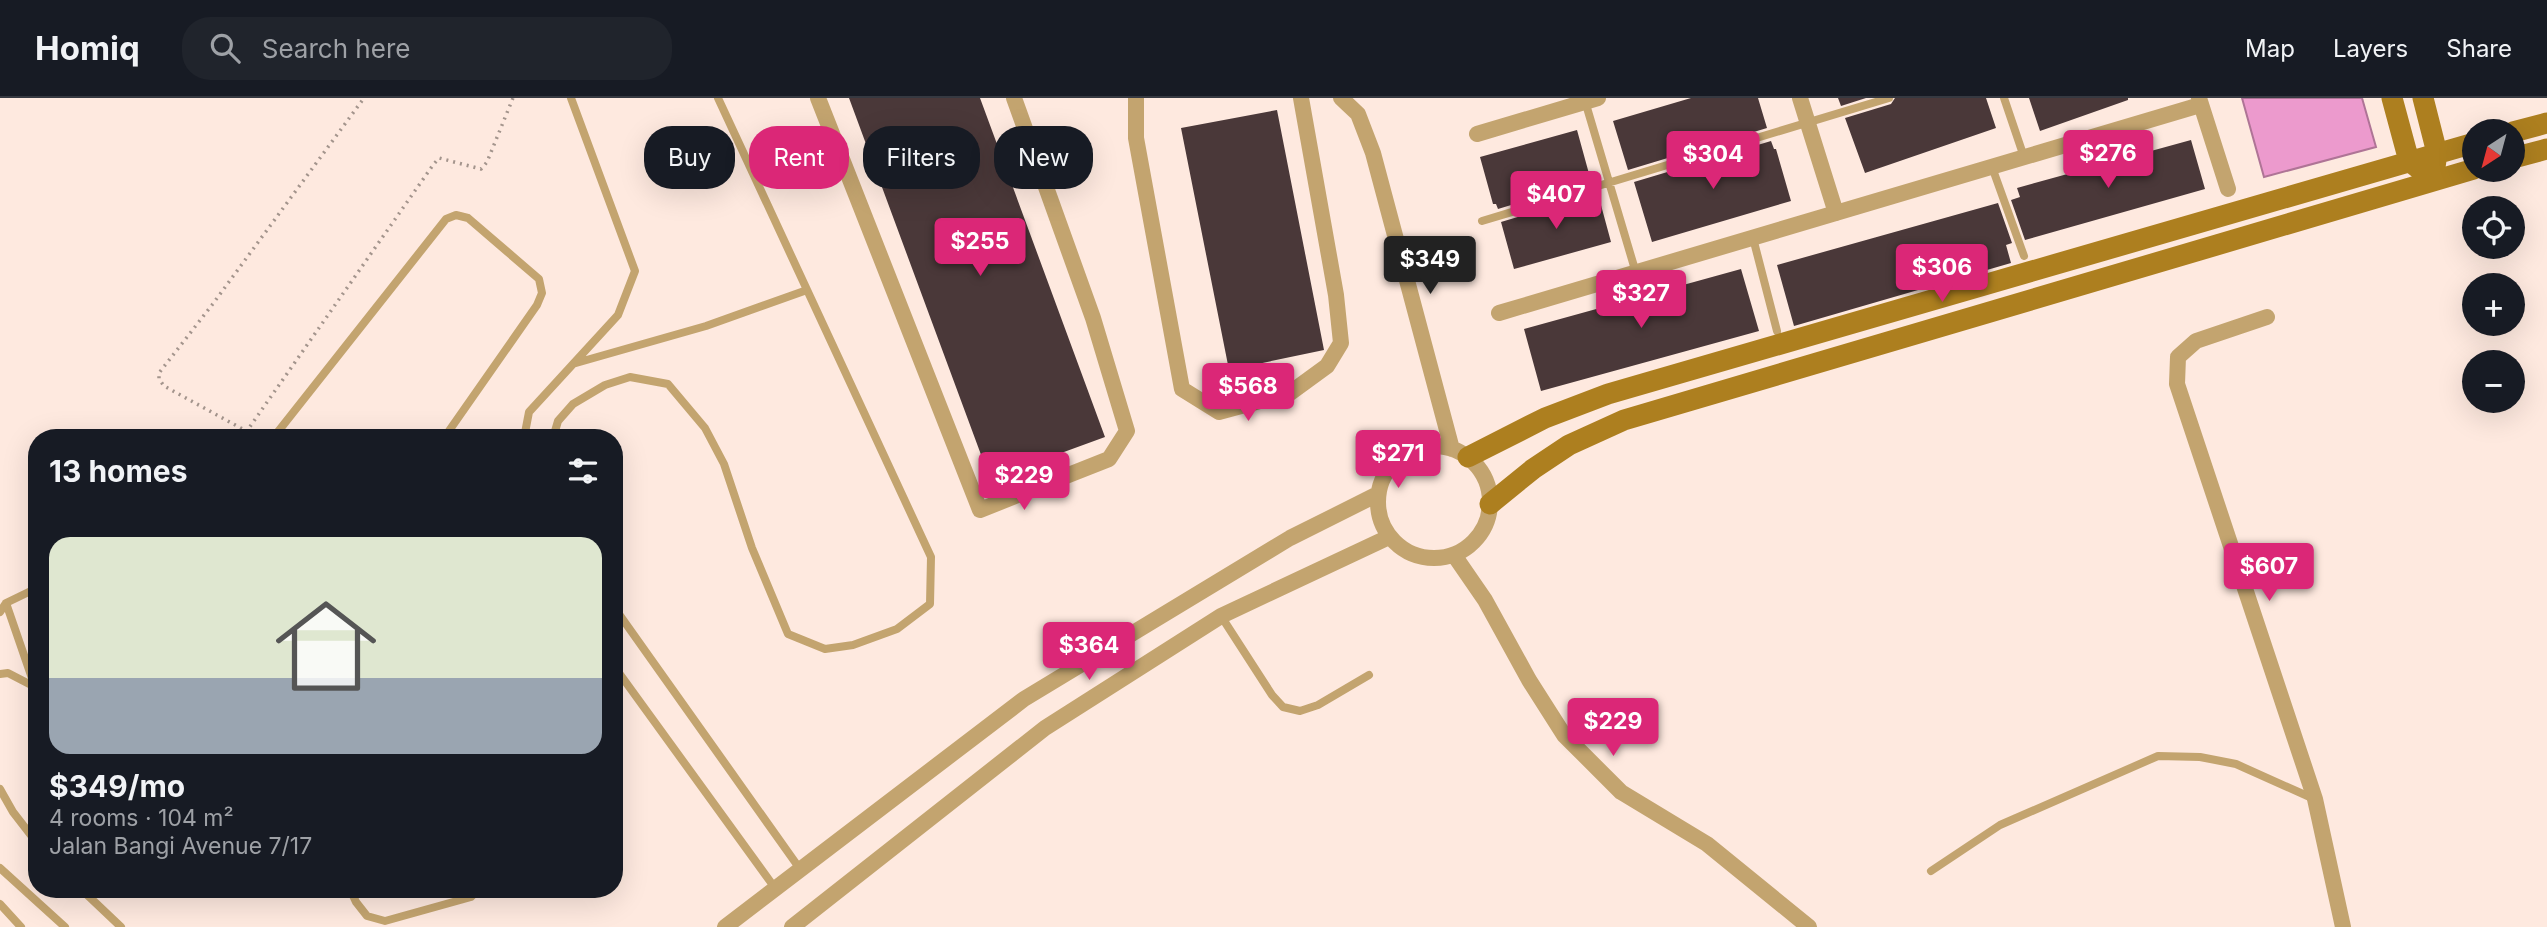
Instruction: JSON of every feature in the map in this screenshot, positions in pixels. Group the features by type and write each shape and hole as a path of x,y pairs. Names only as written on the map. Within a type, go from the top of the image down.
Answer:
{"street":[{"path":"818,98 980,510 1109,459 1127,431 1093,318 1014,98"},
{"path":"1136,98 1136,138 1182,390 1219,412 1290,393 1327,366 1341,343 1336,295 1301,98"},
{"path":"1341,98 1358,114 1373,153 1460,453 1485,478 1490,504 1480,535 1469,547 1454,555 1433,558 1412,554 1400,547 1389,537 1379,516 1378,494 1384,475 1396,460 1413,449 1432,446 1460,453 1608,394 2462,146"},
{"path":"1800,98 1836,213"},
{"path":"2392,98 2409,161 2433,181"},
{"path":"2423,98 2437,153 2433,181"},
{"path":"1477,134 1589,99"},
{"path":"1499,313 1993,167 2199,101 2228,189"},
{"path":"2525,129 2547,123"},
{"path":"2525,155 2547,149"},
{"path":"1490,504 1533,469 1569,445 1624,420 2462,173"},
{"path":"2267,317 2196,341 2178,357 2177,384 2315,799 2343,927"},
{"path":"725,927 1024,699 1290,538 1378,494"},
{"path":"792,927 1045,728 1221,616 1389,537"},
{"path":"1454,555 1485,600 1564,734 1621,792 1707,844 1809,927"}],"lane":[{"path":"526,429 529,412 618,315 635,271 571,98"},
{"path":"555,429 558,421 573,404 605,385 631,377 668,384 705,428 724,464 752,548 788,634 825,649 853,645 897,629 930,604 931,557 718,98"},
{"path":"1482,220 1889,98"},
{"path":"2004,98 2024,157"},
{"path":"1589,99 1609,182 1636,273"},
{"path":"1993,167 2024,257"},
{"path":"280,429 446,219 456,215 468,218 539,279 542,293 537,305 450,429"},
{"path":"1753,238 1777,331"},
{"path":"573,364 706,326 807,290"},
{"path":"0,612 6,603 28,592"},
{"path":"6,603 28,667"},
{"path":"1221,616 1272,695 1283,707 1300,711 1318,705 1369,675"},
{"path":"623,620 800,869"},
{"path":"0,674 8,673 28,685"},
{"path":"623,678 775,888"},
{"path":"1931,871 2000,825 2158,756 2200,757 2236,764 2315,799"},
{"path":"0,789 28,831"},
{"path":"0,867 28,893"},
{"path":"34,898 65,927"},
{"path":"90,898 121,927"},
{"path":"354,898 367,916 385,921 467,898"},
{"path":"0,904 20,927"}],"path":[{"path":"243,429 164,386 159,379 159,373 364,98"},
{"path":"250,429 433,164 439,158 446,158 481,169 487,162 513,98"}],"shaded area":[{"path":"2242,98 2362,98 2376,147 2264,177"}],"building":[{"path":"849,98 980,98 994,136 994,189 1014,189 1105,437 990,479 883,189 980,189 980,126 863,126 863,136"},
{"path":"1691,98 1758,98 1767,128 1628,170 1613,121"},
{"path":"1838,98 1866,98 1841,106"},
{"path":"1895,98 1986,98 1996,128 1865,173 1845,118 1891,104"},
{"path":"2029,98 2128,98 2128,100 2040,131"},
{"path":"1277,110 1324,350 1229,370 1181,128"},
{"path":"1577,130 1591,181 1498,209 1496,204 1493,204 1480,157"},
{"path":"2191,140 2205,189 2025,240 2011,200 2020,197 2017,188"},
{"path":"1771,141 1776,149 1791,201 1652,242 1634,182"},
{"path":"1598,194 1611,242 1514,269 1501,222"},
{"path":"1998,203 2012,243 2006,245 2011,263 1794,326 1777,265"},
{"path":"1741,269 1759,331 1541,391 1524,329"}]}
